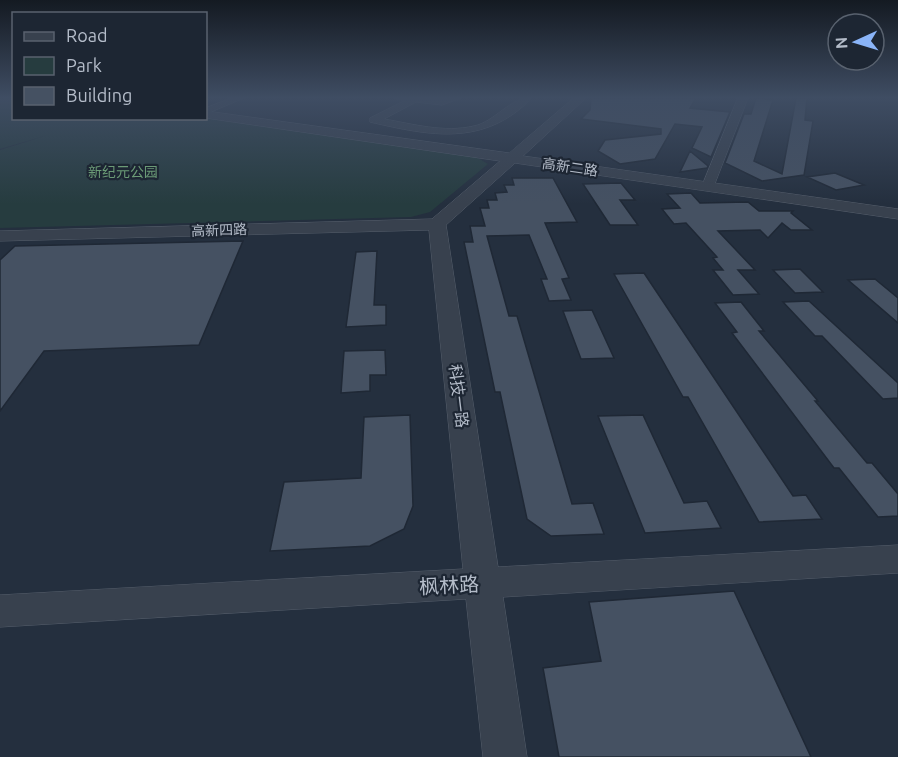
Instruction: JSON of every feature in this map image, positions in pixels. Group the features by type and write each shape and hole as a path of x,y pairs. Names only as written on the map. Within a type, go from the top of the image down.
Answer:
{"street":[{"name":"高新二路","path":"351,133 898,212"},
{"path":"437,224 539,133"},
{"path":"708,185 728,133"},
{"name":"高新四路","path":"0,236 437,224"},
{"name":"科技一路","path":"437,224 505,757"},
{"name":"枫林路","path":"0,611 898,559"}],"green space":[{"name":"新纪元公园","path":"0,133 316,133 476,157 488,164 430,212 411,217 0,228 0,150 48,135 0,149"}],"building":[{"path":"670,133 655,159 620,164 598,151 605,140"},
{"path":"699,133 721,133 711,157 692,148"},
{"path":"737,133 763,133 754,161 782,174 789,133 811,133 804,175 762,181 725,163"},
{"path":"690,151 708,166 707,168 680,172"},
{"path":"835,173 864,185 836,190 807,177"},
{"path":"512,178 553,178 577,222 545,223 569,278 562,279 571,300 549,301 541,279 547,279 529,235 487,236 509,316 517,316 572,504 593,503 604,534 551,536 527,519 500,392 495,392 464,242 473,242 470,226 485,226 480,208 489,208 487,200 497,200 495,193 507,192 504,185 514,185"},
{"path":"621,183 635,200 620,200 638,225 610,225 583,184"},
{"path":"691,193 700,203 748,202 759,211 793,211 791,213 812,230 791,230 782,223 768,238 760,230 718,231 755,270 738,270 759,294 733,295 713,270 723,270 713,258 717,257 686,223 674,224 662,209 680,208 667,194"},
{"path":"243,241 199,345 44,351 0,411 0,260 15,246"},
{"path":"377,251 374,305 386,305 386,325 346,327 356,252"},
{"path":"800,269 823,292 795,293 773,270"},
{"path":"644,273 793,496 806,495 822,519 759,522 688,397 683,397 614,274"},
{"path":"875,279 898,298 898,323 848,280"},
{"path":"809,301 898,383 898,398 883,399 822,336 815,336 783,302"},
{"path":"741,302 764,331 759,331 818,401 815,401 867,463 872,463 898,494 898,516 878,517 839,468 834,468 732,333 737,332 715,303"},
{"path":"592,310 614,358 581,359 563,311"},
{"path":"385,350 386,375 370,375 370,391 341,393 344,351"},
{"path":"410,415 413,506 404,529 370,546 270,551 284,482 361,478 364,417"},
{"path":"643,415 684,503 707,501 721,528 645,533 598,416"},
{"path":"734,591 811,757 559,757 543,668 601,661 589,602"}]}
